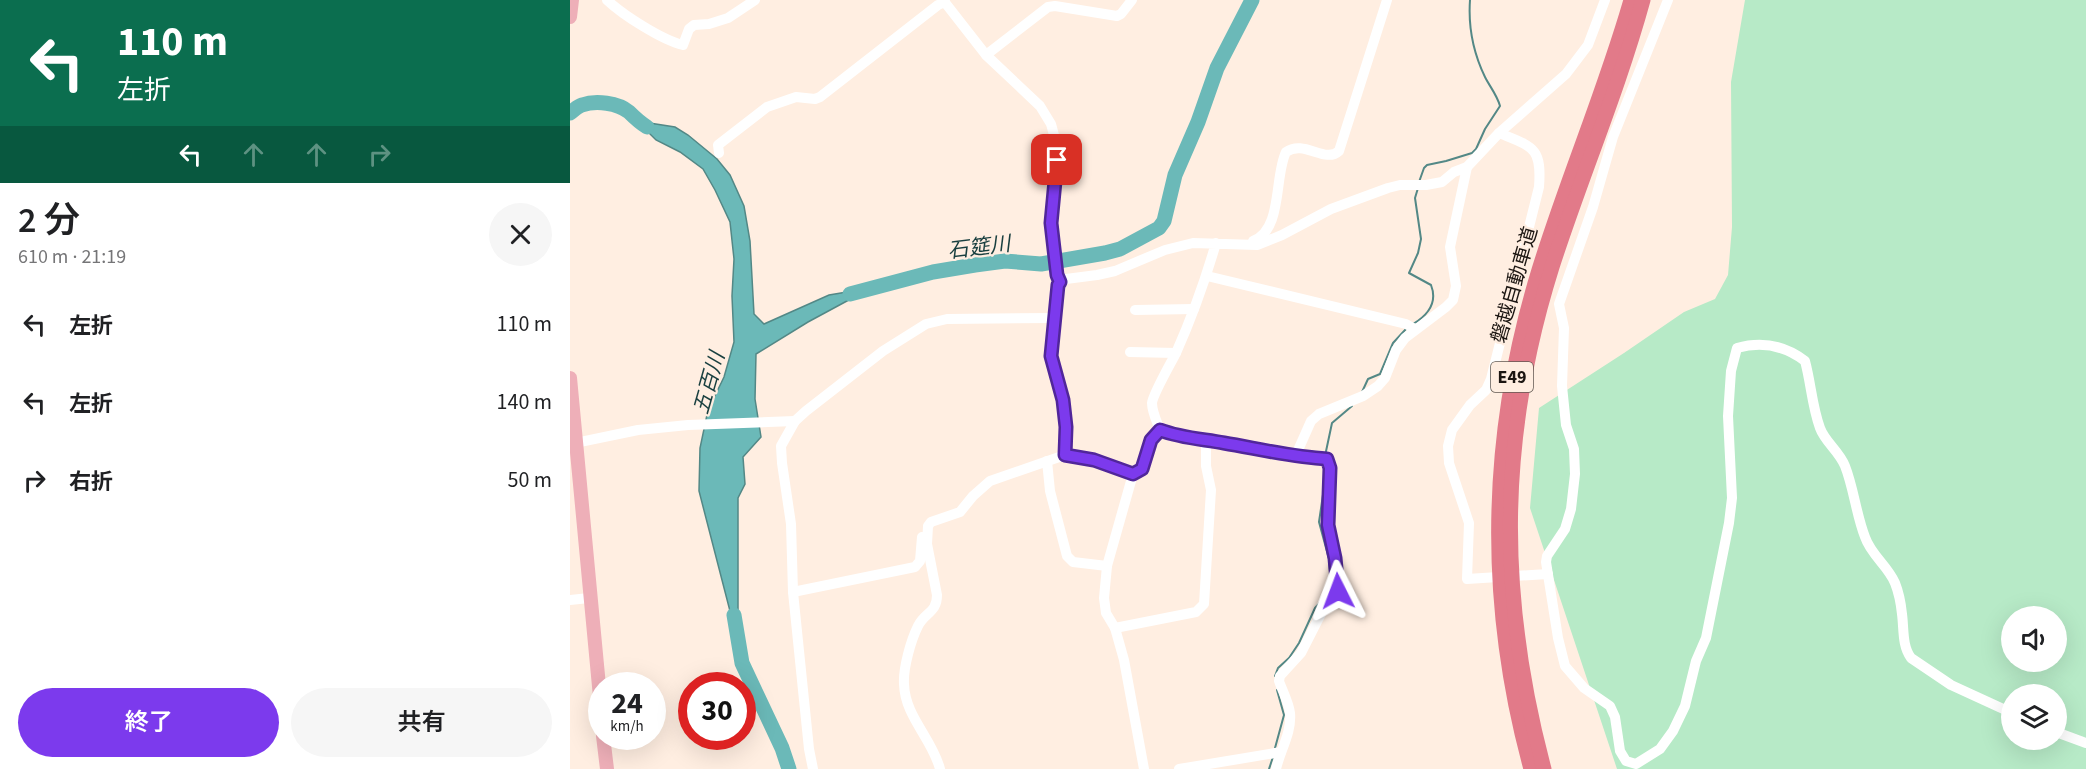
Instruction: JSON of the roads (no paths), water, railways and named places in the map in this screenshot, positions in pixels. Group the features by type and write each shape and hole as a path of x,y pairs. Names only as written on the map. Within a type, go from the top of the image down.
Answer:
{"highway":[{"name":"磐越自動車道","path":"1531,769 1512,688 1501,608 1497,524 1506,411 1521,337 1539,269 1606,79 1631,0"},
{"name":"磐越自動車道","path":"1544,769 1524,685 1513,607 1510,523 1513,451 1518,412 1533,336 1552,268 1625,61 1643,0"}],"main road":[{"path":"570,17 572,0"},
{"path":"570,378 572,444 597,672"},
{"path":"605,750 607,769"}],"street":[{"path":"607,0 659,36 683,45 689,29 728,18 755,0"},
{"path":"986,54 1048,7 1055,6 1117,16 1132,0"},
{"path":"1245,246 1262,237 1269,226 1286,152 1296,147 1330,155 1337,154 1339,151 1386,0"},
{"path":"1058,278 1089,277 1115,271 1150,255 1193,243 1257,245 1331,209 1380,191 1401,185 1426,186 1442,182 1454,172 1467,167 1499,133 1566,74 1588,45 1605,0"},
{"path":"1668,0 1613,137 1593,207 1559,304 1564,328 1562,386 1566,425 1574,449 1575,474 1571,509 1565,529 1547,556 1544,575 1565,666 1584,688 1610,706 1615,717 1620,751 1626,761 1636,764 1647,759 1660,749 1673,732 1685,706 1696,661 1706,638 1729,523 1732,498 1728,417 1731,371 1737,348 1753,344 1782,348 1805,361 1813,404 1821,430 1845,465 1865,538 1874,555 1894,581 1908,654 1951,685 2001,708"},
{"path":"719,153 718,145 761,111 787,99 820,97 944,1 986,54 1040,106 1054,129 1057,151 1052,208 1058,285 1051,356 1063,400 1066,427 1065,455"},
{"path":"1499,133 1529,145 1534,150 1539,163 1536,198 1491,379 1486,390 1470,405 1452,430 1448,446 1449,463 1469,523 1467,579 1544,575"},
{"path":"1295,457 1311,421 1319,414 1363,396 1378,386 1385,378 1396,350 1415,329 1446,308 1454,296 1455,272 1450,247 1467,167"},
{"path":"1160,430 1152,402 1194,309 1207,276 1216,243"},
{"path":"1207,276 1406,324 1415,329"},
{"path":"1135,310 1194,309"},
{"path":"813,769 792,592 791,524 782,463 782,446 795,422 806,411 883,351 926,324 947,319 1055,318"},
{"path":"1130,351 1176,353"},
{"path":"572,444 638,430 688,425 795,422"},
{"path":"1160,430 1175,436 1295,457 1327,459 1329,462 1328,525 1335,558 1338,591 1334,598 1326,604 1301,653 1278,681 1290,709 1290,716 1276,769"},
{"path":"1144,769 1124,660 1116,628 1106,613 1104,605 1107,566 1133,474 1142,469 1151,440 1160,430"},
{"path":"1116,628 1196,612 1204,604 1210,490 1206,466 1206,441"},
{"path":"792,592 915,567 920,561 921,539 932,521 960,513 977,491 990,480 1047,460 1065,455 1094,460 1133,474"},
{"path":"1047,460 1050,491 1067,556 1073,562 1107,566"},
{"path":"927,530 927,544 937,603 917,627 906,663 904,685 914,720 930,742 940,769"},
{"path":"570,600 589,598"},
{"path":"2067,736 2086,743"},
{"path":"1179,769 1281,752"}],"water":[{"path":"631,114 643,122 675,127 688,135 717,159 730,175 744,206 750,241 754,314 764,324 829,295 871,288 808,322 756,354 755,399 761,437 743,457 745,484 738,498 738,642 699,491 700,448 708,410 724,377 734,342 732,296 734,259 730,222 703,169 680,152 656,140 637,124"}],"waterway":[{"name":"石筵川","path":"850,294 933,272 975,265 1005,261 1041,264 1105,253 1120,249 1159,228 1164,221 1175,175 1198,122 1217,68 1252,0"},
{"path":"1419,182 1427,165 1472,153 1500,106 1474,49 1470,0"},
{"name":"五百川","path":"570,113 588,103 607,103 619,106 647,127"},
{"path":"1413,324 1430,308 1433,297 1431,285 1409,273 1418,253 1421,239 1415,198 1418,188"},
{"path":"1362,392 1368,379 1380,374 1393,343 1406,329"},
{"path":"1325,456 1332,423 1352,406"},
{"path":"1275,676 1278,668 1289,658 1299,643 1315,608 1329,593 1331,582 1329,559 1319,522 1324,488"},
{"name":"五百川","path":"734,615 742,663 782,748 789,769"},
{"path":"1275,748 1284,715 1277,690"},
{"path":"1269,769 1273,757"}]}
